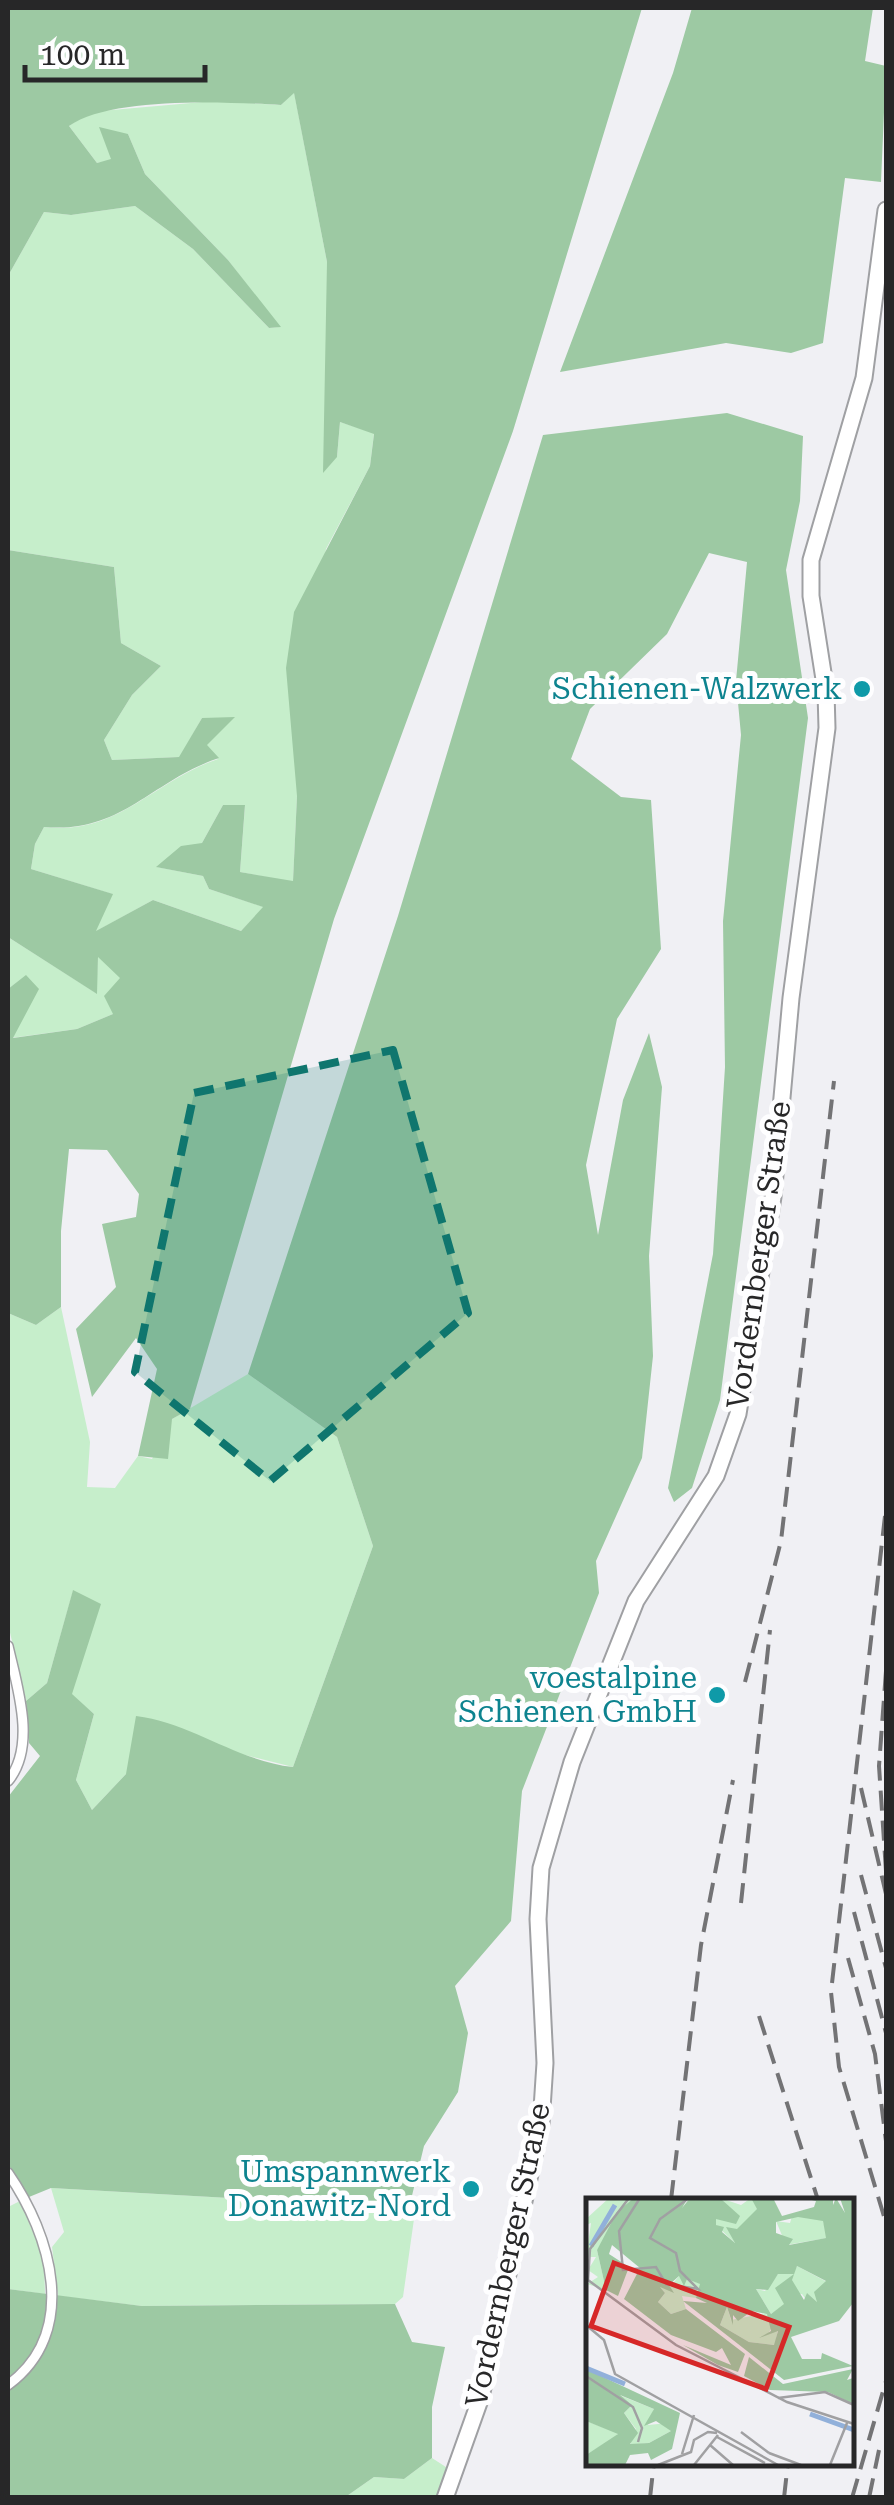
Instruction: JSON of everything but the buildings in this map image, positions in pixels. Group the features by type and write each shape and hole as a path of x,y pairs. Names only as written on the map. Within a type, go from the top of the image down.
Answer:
{"main road":[{"name":"Vordernberger Straße","path":"446,2498 480,2397 541,2124 546,2063 538,1919 540,1868 572,1762 629,1617 649,1575 716,1476 738,1414 772,1197 791,998 827,728 826,692 811,596 812,560 864,378 886,210"}],"street":[{"path":"8,1646 22,1716 17,1770 8,1780"},
{"path":"8,2173 46,2240 52,2293 40,2350 8,2385"}],"highlighted area":[{"path":"393,1050 468,1313 270,1481 135,1372 194,1093"}],"green space":[{"path":"8,8 642,8 513,431 334,919 190,1409 172,1419 168,1459 138,1456 157,1369 136,1338 92,1397 76,1329 116,1287 102,1224 136,1217 139,1194 107,1150 69,1149 61,1231 61,1307 36,1325 8,1313 8,989 26,975 39,989 13,1038 77,1029 113,1014 104,996 120,978 98,957 97,994 8,937 8,550 114,567 121,643 161,666 132,695 104,740 112,760 179,757 202,718 235,717 207,745 219,758 116,814 71,827 44,827 35,844 31,869 113,894 96,931 153,900 241,931 263,907 209,889 203,876 156,867 181,846 202,843 223,805 245,805 240,872 293,881 297,796 286,668 294,612 370,466 374,434 340,422 337,457 323,473 327,262 294,93 281,105 141,105 88,116 69,126 97,163 111,159 99,127 128,134 145,174 228,260 281,327 269,328 193,249 135,206 71,215 44,212 8,276"},
{"path":"692,8 873,8 865,61 886,66 881,182 845,178 823,343 791,353 726,343 560,372 673,73"},
{"path":"294,92 327,262 337,457 340,422 374,433 370,466 326,549 297,796 293,882 240,872 245,806 223,805 202,843 157,867 203,876 209,889 264,907 241,931 153,900 95,932 112,894 31,869 35,844 44,827 70,828 115,815 195,768 218,759 206,745 233,718 202,718 180,757 112,760 104,740 132,695 161,666 121,643 114,567 8,550 8,276 44,212 71,215 135,206 193,249 269,328 279,327 228,260 145,174 128,134 112,160 97,163 69,126 89,112 214,101 281,105"},
{"path":"727,413 803,436 800,501 786,570 808,718 720,1400 692,1488 674,1502 668,1488 713,1254 725,1067 723,921 741,735 736,681 747,562 709,553 667,634 590,709 571,759 621,797 651,800 661,949 617,1019 586,1165 598,1235 623,1100 649,1033 662,1087 649,1256 653,1356 642,1458 596,1561 599,1593 522,1791 511,1921 455,1986 468,2033 458,2092 424,2146 409,2208 51,2188 29,2197 8,2164 8,1797 40,1756 29,1743 26,1701 47,1683 73,1590 101,1604 72,1694 94,1714 76,1780 92,1810 126,1774 136,1716 293,1767 373,1546 337,1437 248,1374 398,916 543,435"},
{"path":"8,937 96,993 98,956 121,978 113,1014 77,1029 11,1038 26,976 8,989"},
{"path":"61,1307 90,1442 87,1487 115,1488 138,1456 152,1459 172,1419 248,1374 337,1437 373,1546 293,1767 237,1753 126,1774 92,1810 76,1780 94,1714 72,1695 73,1591 47,1683 26,1701 8,1624 8,1313 36,1325"},
{"path":"51,2188 409,2208 415,2212 403,2297 395,2304 142,2306 58,2296 52,2247 64,2232"},
{"path":"20,2201 44,2258 45,2294 8,2289 8,2207"},
{"path":"8,2289 142,2306 395,2304 412,2342 445,2347 432,2407 432,2458 404,2479 374,2477 344,2498 8,2498"},
{"path":"432,2458 449,2469 438,2497 344,2498 374,2477 404,2479"}],"railway":[{"path":"745,1682 781,1541 834,1081"},
{"path":"885,1516 831,1992 839,2067 886,2223"},
{"path":"741,1903 770,1630"},
{"path":"886,1671 879,1766 886,1871"},
{"path":"671,2198 701,1945 733,1780"},
{"path":"861,1788 886,1894"},
{"path":"861,1875 886,1968"},
{"path":"854,1912 886,2033"},
{"path":"848,1958 875,2054 886,2141"},
{"path":"759,2016 817,2198"},
{"path":"852,2498 886,2381"},
{"path":"869,2498 879,2450"},
{"path":"650,2498 654,2465"},
{"path":"784,2498 788,2465"}],"place":[{"name":"Schienen-Walzwerk","path":"862,689"},
{"name":"voestalpine Schienen GmbH","path":"717,1695"},
{"name":"Umspannwerk Donawitz-Nord","path":"471,2189"}]}
